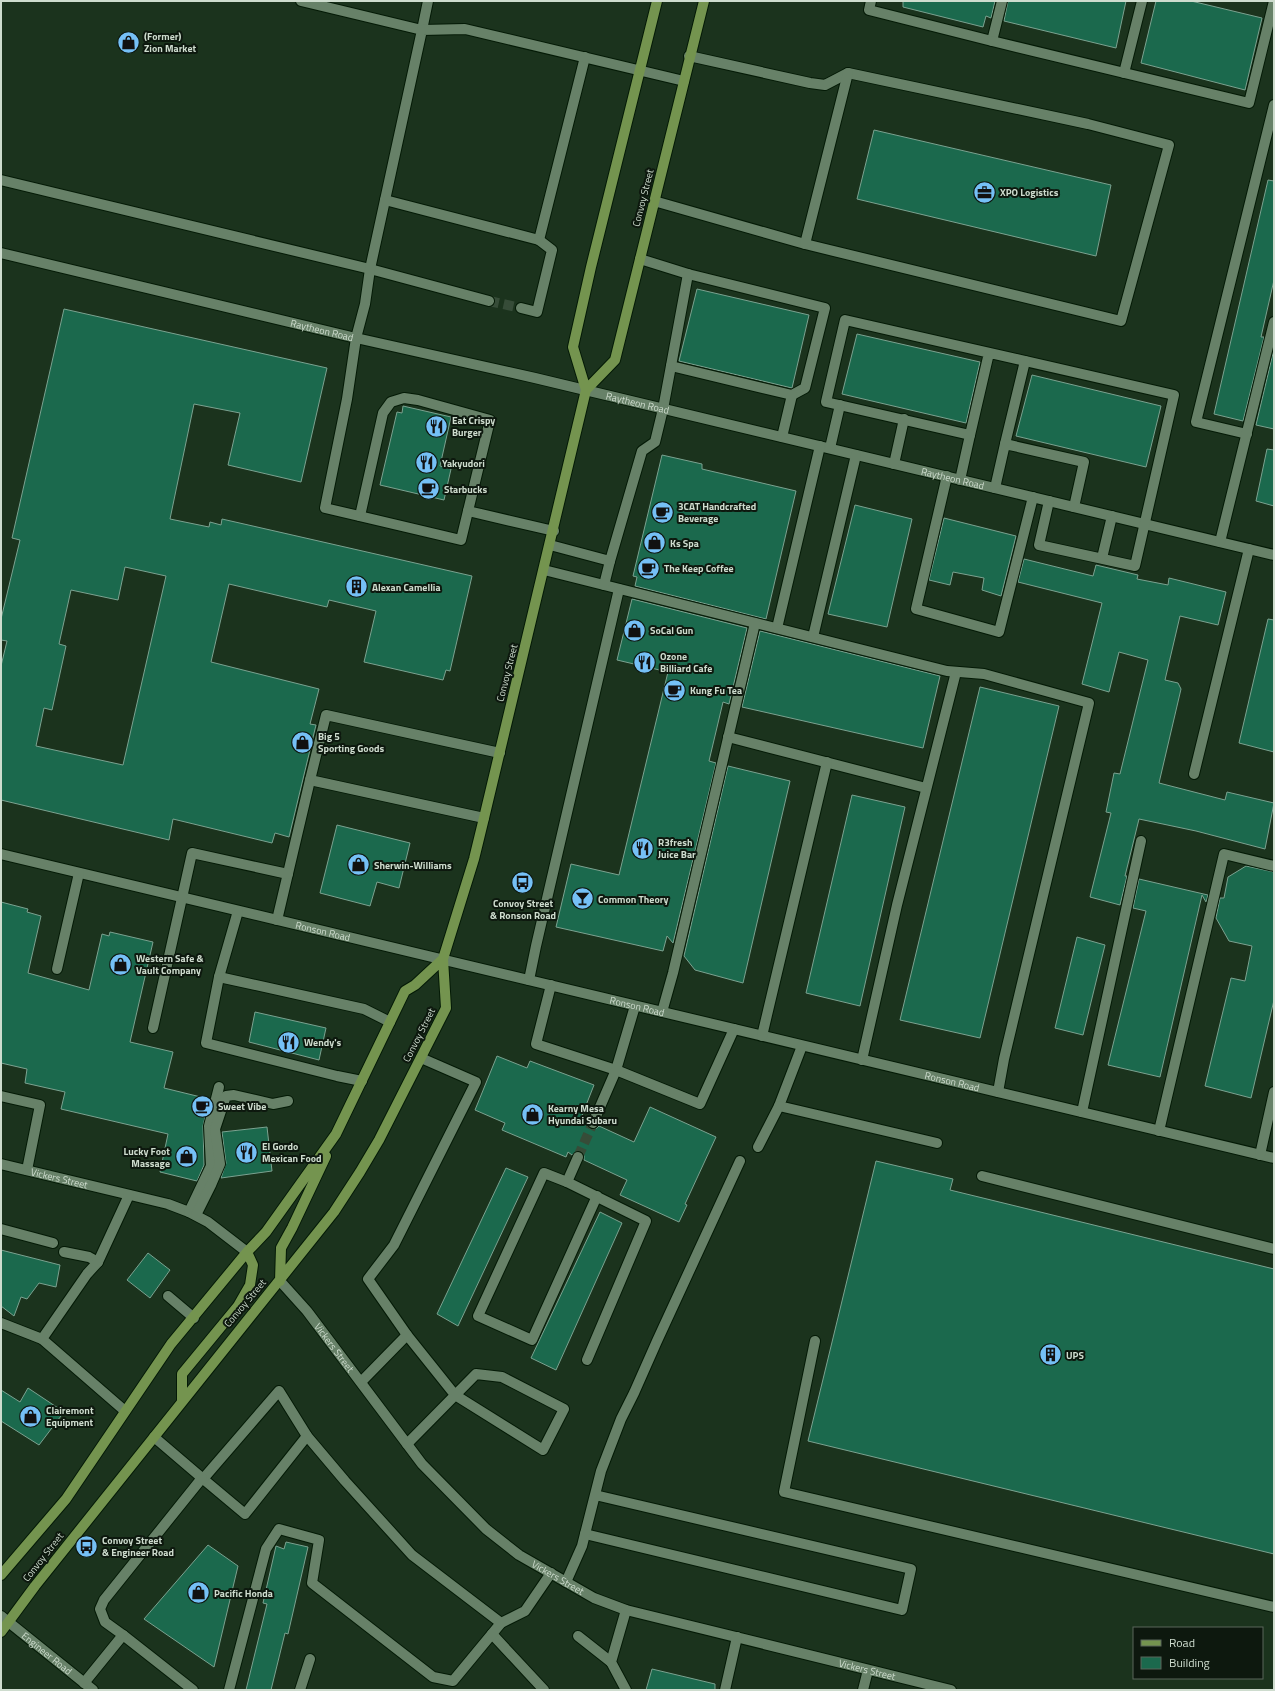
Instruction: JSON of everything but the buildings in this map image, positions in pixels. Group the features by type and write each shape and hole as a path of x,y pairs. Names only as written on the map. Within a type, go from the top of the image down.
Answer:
{"main road":[{"name":"Convoy Street","path":"1,1632 5,1619 40,1579 334,1212 379,1140 446,1008 443,959 474,859 554,530 586,390 574,347 591,267 657,1"},
{"name":"Convoy Street","path":"586,390 615,360 704,1"},
{"name":"Convoy Street","path":"1,1575 66,1499 171,1344 247,1252 266,1232 336,1134 405,991 443,959"},
{"path":"280,1281 281,1248 292,1228 336,1134"},
{"path":"182,1402 182,1374 238,1306 250,1285 253,1265 247,1252"}],"street":[{"path":"301,1 422,30 465,29 684,81"},
{"path":"360,516 383,414 391,402 404,398 418,400 490,420 461,540 325,508 347,399 356,338 365,304 370,269 428,1"},
{"path":"871,1 868,10 1249,103 1274,1"},
{"path":"992,41 1002,1"},
{"path":"1124,73 1142,1"},
{"path":"654,201 805,244 1121,321 1169,145 1088,124 848,73 825,85 690,56"},
{"path":"539,240 585,57"},
{"path":"805,244 848,73"},
{"path":"1247,434 1196,422 1274,105"},
{"path":"1,180 370,269 489,301"},
{"path":"386,200 539,240 552,250 537,312 521,308"},
{"name":"Raytheon Road","path":"1,253 356,338 586,390 1274,555"},
{"path":"640,259 688,274 825,308 805,388 792,395 671,366"},
{"path":"604,585 642,451 655,442 663,409 688,274"},
{"path":"970,435 826,402 845,320 1174,395 1135,566 1039,545 1049,501"},
{"path":"1220,542 1274,322"},
{"path":"960,480 989,353"},
{"path":"995,488 1024,361"},
{"path":"782,437 792,395"},
{"path":"777,628 825,447 840,405"},
{"path":"894,464 904,419"},
{"path":"1005,444 1084,462 1074,507"},
{"path":"813,637 856,455"},
{"path":"947,476 916,609 999,632 1033,497"},
{"path":"468,510 554,530"},
{"path":"1102,558 1112,516"},
{"path":"550,545 610,561"},
{"path":"1194,774 1249,549"},
{"path":"544,570 939,669 984,674 1089,703 1008,1043 998,1092"},
{"path":"529,980 620,589"},
{"path":"662,1012 755,623"},
{"path":"862,1060 897,905 956,672"},
{"path":"277,920 326,715 500,753"},
{"path":"728,737 926,788"},
{"path":"762,1036 827,762"},
{"path":"310,780 484,818"},
{"path":"1082,1112 1141,841"},
{"path":"153,1028 192,853 288,874"},
{"name":"Ronson Road","path":"1,854 1274,1158"},
{"path":"1159,1131 1224,854 1274,866"},
{"path":"57,969 79,873"},
{"path":"238,910 219,977 206,1043 362,1081"},
{"path":"219,977 364,1009 390,1022"},
{"path":"551,985 536,1044 616,1070 700,1104 734,1029"},
{"path":"592,1123 616,1070 635,1006"},
{"path":"758,1147 779,1106 802,1046"},
{"path":"407,1444 455,1396 476,1374 502,1377 564,1409 543,1450 455,1396 407,1335 368,1279 394,1245 476,1082 421,1058"},
{"path":"192,1213 211,1166 209,1126 219,1087"},
{"path":"1260,1155 1274,1092"},
{"path":"192,1213 220,1164 215,1130 226,1096 234,1095 273,1104 288,1101"},
{"path":"1,1096 40,1105 27,1170"},
{"path":"779,1106 937,1143"},
{"path":"567,1182 578,1157"},
{"path":"566,1582 582,1546 601,1471 621,1419 740,1161"},
{"name":"Vickers Street","path":"1,1164 168,1204 192,1213 208,1222 247,1252"},
{"path":"587,1360 646,1221 597,1196 544,1172 478,1316 532,1340 597,1196"},
{"path":"982,1176 1274,1249"},
{"path":"42,1339 87,1274 98,1262 129,1194"},
{"path":"1,1229 53,1243"},
{"path":"64,1252 89,1257 98,1262"},
{"name":"Vickers Street","path":"280,1281 307,1311 422,1464 486,1529 518,1555 594,1598 626,1610 951,1690"},
{"path":"168,1296 194,1318"},
{"path":"1,1323 42,1339 125,1411"},
{"path":"361,1382 407,1335"},
{"path":"815,1341 784,1492 1274,1607"},
{"path":"193,1690 105,1622 100,1609 104,1600 203,1478 279,1391 307,1436 345,1481 412,1555 501,1622"},
{"path":"154,1436 245,1514 307,1436"},
{"path":"585,1534 902,1610 911,1569 595,1496"},
{"path":"229,1690 266,1549 279,1529 319,1540 312,1583 433,1677 453,1681 501,1622 525,1611 551,1574"},
{"path":"611,1662 626,1610"},
{"name":"Engineer Road","path":"5,1619 93,1690"},
{"path":"492,1634 544,1690"},
{"path":"84,1683 123,1635"},
{"path":"578,1636 611,1662 626,1690"},
{"path":"725,1690 737,1637"},
{"path":"300,1690 310,1659"},
{"path":"863,1690 868,1670"}],"tunnel":[{"path":"489,301 521,308"},
{"path":"578,1157 593,1123"}],"place":[{"name":"(Former) Zion Market","path":"128,42"},
{"name":"XPO Logistics","path":"984,192"},
{"name":"Eat Crispy Burger","path":"437,426"},
{"name":"Yakyudori","path":"427,463"},
{"name":"Starbucks","path":"429,489"},
{"name":"3CAT Handcrafted Beverage","path":"662,512"},
{"name":"Ks Spa","path":"655,543"},
{"name":"The Keep Coffee","path":"649,568"},
{"name":"Alexan Camellia","path":"356,587"},
{"name":"SoCal Gun","path":"634,630"},
{"name":"Ozone Billiard Cafe","path":"645,662"},
{"name":"Kung Fu Tea","path":"674,690"},
{"name":"Big 5 Sporting Goods","path":"303,742"},
{"name":"R3fresh Juice Bar","path":"643,848"},
{"name":"Sherwin-Williams","path":"358,865"},
{"name":"Convoy Street & Ronson Road","path":"523,883"},
{"name":"Common Theory","path":"583,899"},
{"name":"Western Safe & Vault Company","path":"120,964"},
{"name":"Wendy's","path":"288,1042"},
{"name":"Sweet Vibe","path":"202,1106"},
{"name":"Kearny Mesa Hyundai Subaru","path":"533,1114"},
{"name":"El Gordo Mexican Food","path":"246,1152"},
{"name":"Lucky Foot Massage","path":"186,1157"},
{"name":"UPS","path":"1051,1355"},
{"name":"Clairemont Equipment","path":"31,1416"},
{"name":"Convoy Street & Engineer Road","path":"86,1546"},
{"name":"Pacific Honda","path":"199,1593"}]}
